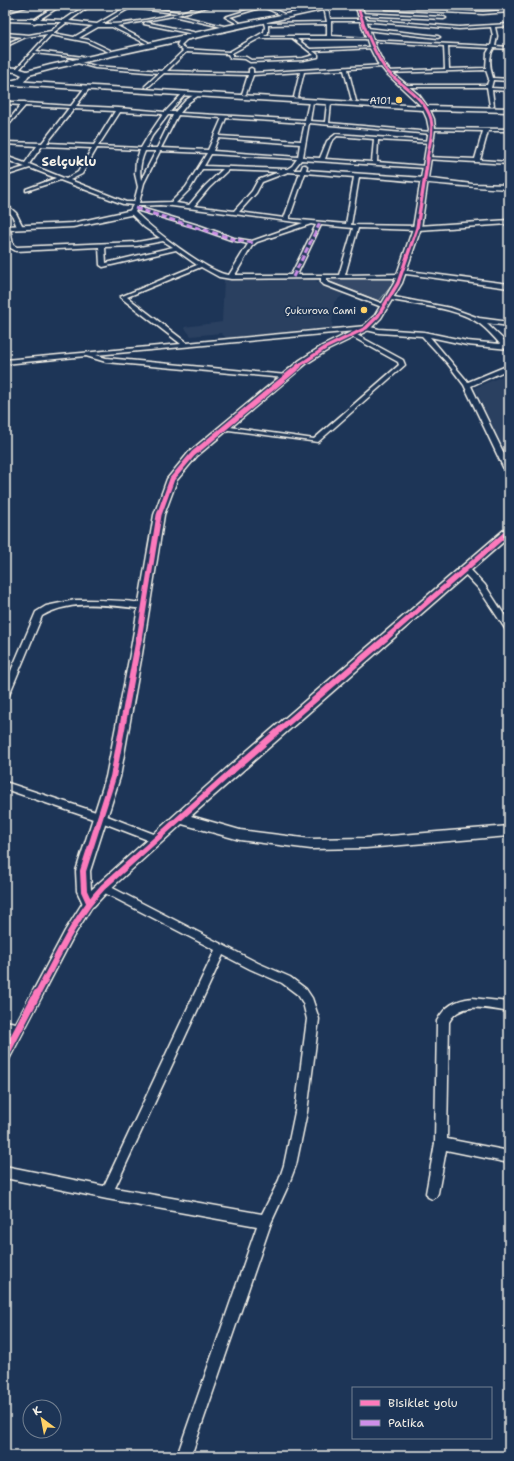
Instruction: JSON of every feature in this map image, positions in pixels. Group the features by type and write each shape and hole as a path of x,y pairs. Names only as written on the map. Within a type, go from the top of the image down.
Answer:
{"main road":[{"path":"204,32 222,26 302,10 342,5"},
{"path":"9,83 22,73 71,61 204,32 265,22 328,7"},
{"path":"71,61 81,57 190,35"},
{"path":"5,69 22,73"}],"street":[{"path":"5,12 30,5"},
{"path":"34,22 60,5"},
{"path":"89,5 63,21 51,33 24,64 22,73 50,81 425,106 509,106"},
{"path":"114,5 183,13"},
{"path":"196,5 206,7"},
{"path":"5,20 34,22 63,21 98,26 113,26 142,22 212,5"},
{"path":"294,5 302,10"},
{"path":"89,902 84,891 83,871 113,776 159,515 172,479 193,454 285,376 325,348 366,328 378,316 398,283 417,228 425,167 432,131 432,121 425,106 383,66 370,42 367,29 361,19 358,5"},
{"path":"76,38 131,6"},
{"path":"207,23 263,6 282,14"},
{"path":"328,7 329,38"},
{"path":"383,15 386,7 438,11 473,16 509,11"},
{"path":"438,11 451,28"},
{"path":"174,15 222,26"},
{"path":"190,35 180,42 179,45 185,51 230,53 266,33 265,22 329,22 383,15 444,18"},
{"path":"473,16 478,28"},
{"path":"227,17 238,23"},
{"path":"361,19 451,28 478,28 509,25"},
{"path":"142,22 190,35"},
{"path":"113,26 147,43"},
{"path":"437,44 442,27"},
{"path":"492,106 490,88 491,79 488,69 489,53 493,47 495,36 493,27"},
{"path":"367,29 438,37"},
{"path":"5,46 10,42 29,36 51,33 88,41 109,51"},
{"path":"5,34 29,36"},
{"path":"260,37 329,38 370,42 437,44 508,49"},
{"path":"230,53 231,57 246,58 250,61 303,59 317,56 294,38"},
{"path":"310,50 370,42"},
{"path":"446,45 447,69"},
{"path":"148,87 185,51"},
{"path":"33,52 81,57"},
{"path":"71,61 95,67 164,72 252,74 383,66"},
{"path":"244,94 252,74 250,61"},
{"path":"346,68 354,101"},
{"path":"388,72 447,69 488,69"},
{"path":"296,97 302,71"},
{"path":"491,79 509,80"},
{"path":"9,83 329,103 509,110"},
{"path":"405,86 490,88 509,90"},
{"path":"5,175 28,166 42,145 88,87"},
{"path":"140,186 137,177 143,149 155,126 184,93"},
{"path":"197,94 189,99 171,120 140,186 134,208 146,226 213,273 231,277 341,277 400,274 509,286"},
{"path":"5,102 432,131 509,130"},
{"path":"235,213 254,192 260,181 294,167 300,158 311,102"},
{"path":"5,128 25,103"},
{"path":"327,123 329,103"},
{"path":"67,180 80,173 94,147 119,109"},
{"path":"172,204 188,188 201,167 210,152 225,116"},
{"path":"477,161 486,130"},
{"path":"322,160 329,141 336,135 430,142"},
{"path":"217,137 303,143"},
{"path":"374,164 376,138"},
{"path":"5,143 210,152 425,167"},
{"path":"5,157 67,180 134,208 199,227 233,239 253,243"},
{"path":"427,158 509,163"},
{"path":"286,220 306,159"},
{"path":"201,167 357,175 424,180 472,186 508,185"},
{"path":"191,206 227,168"},
{"path":"348,226 357,175"},
{"path":"28,190 61,178"},
{"path":"164,239 137,244 102,247 70,246 16,249 10,246 6,228 73,225 158,203 191,206 286,220 348,226 417,228 509,222"},
{"path":"5,205 14,214 20,227"},
{"path":"231,277 253,243 262,238 294,230 311,223"},
{"path":"293,277 320,223"},
{"path":"341,277 356,226"},
{"path":"102,247 104,265 177,248"},
{"path":"185,344 123,296 202,266"},
{"path":"324,277 324,282 326,284 387,302 461,313 478,320 485,325 507,347"},
{"path":"478,320 509,324"},
{"path":"5,362 82,353 366,328 379,331 424,334 467,343 507,347"},
{"path":"424,334 467,385 509,471"},
{"path":"223,428 316,441 402,364 400,361 353,335"},
{"path":"82,353 106,360 285,376"},
{"path":"467,385 509,367"},
{"path":"5,1056 69,934 89,902 103,887 232,771 509,531"},
{"path":"465,569 482,587 509,628"},
{"path":"5,695 39,614 43,611 57,604 72,602 144,606"},
{"path":"5,786 99,817 156,839"},
{"path":"179,818 240,835 311,844 366,843 509,831"},
{"path":"103,887 295,986 308,1001 313,1018 302,1104 290,1165 277,1199 265,1221 184,1456"},
{"path":"107,1193 221,948"},
{"path":"432,1193 441,1143 443,1021 445,1015 454,1006 469,1002 509,1006"},
{"path":"5,1026 19,1029"},
{"path":"441,1143 509,1157"},
{"path":"5,1172 107,1193 265,1221"}],"shaded area":[{"path":"332,278 395,278 396,280 379,301 328,281"},
{"path":"314,279 321,285 345,294 334,302 332,327 226,338 221,333 191,336 184,327 222,322 224,280"},
{"path":"509,373 509,456 494,431 475,388"}],"marked path":[{"path":"135,208 233,239 253,243"},
{"path":"293,277 320,223"}],"cycle path":[{"path":"89,902 84,891 83,871 113,777 136,654 159,515 172,479 193,454 303,362 325,348 366,328 378,316 398,283 417,228 432,129 431,119 422,103 388,72 380,62 372,46 358,5"},
{"path":"5,1055 69,934 89,902 103,887 232,771 509,531"}],"place":[{"name":"A101","path":"399,100"},
{"name":"Çukurova Cami","path":"364,310"}],"district":[{"name":"Selçuklu","path":"69,161"}]}
